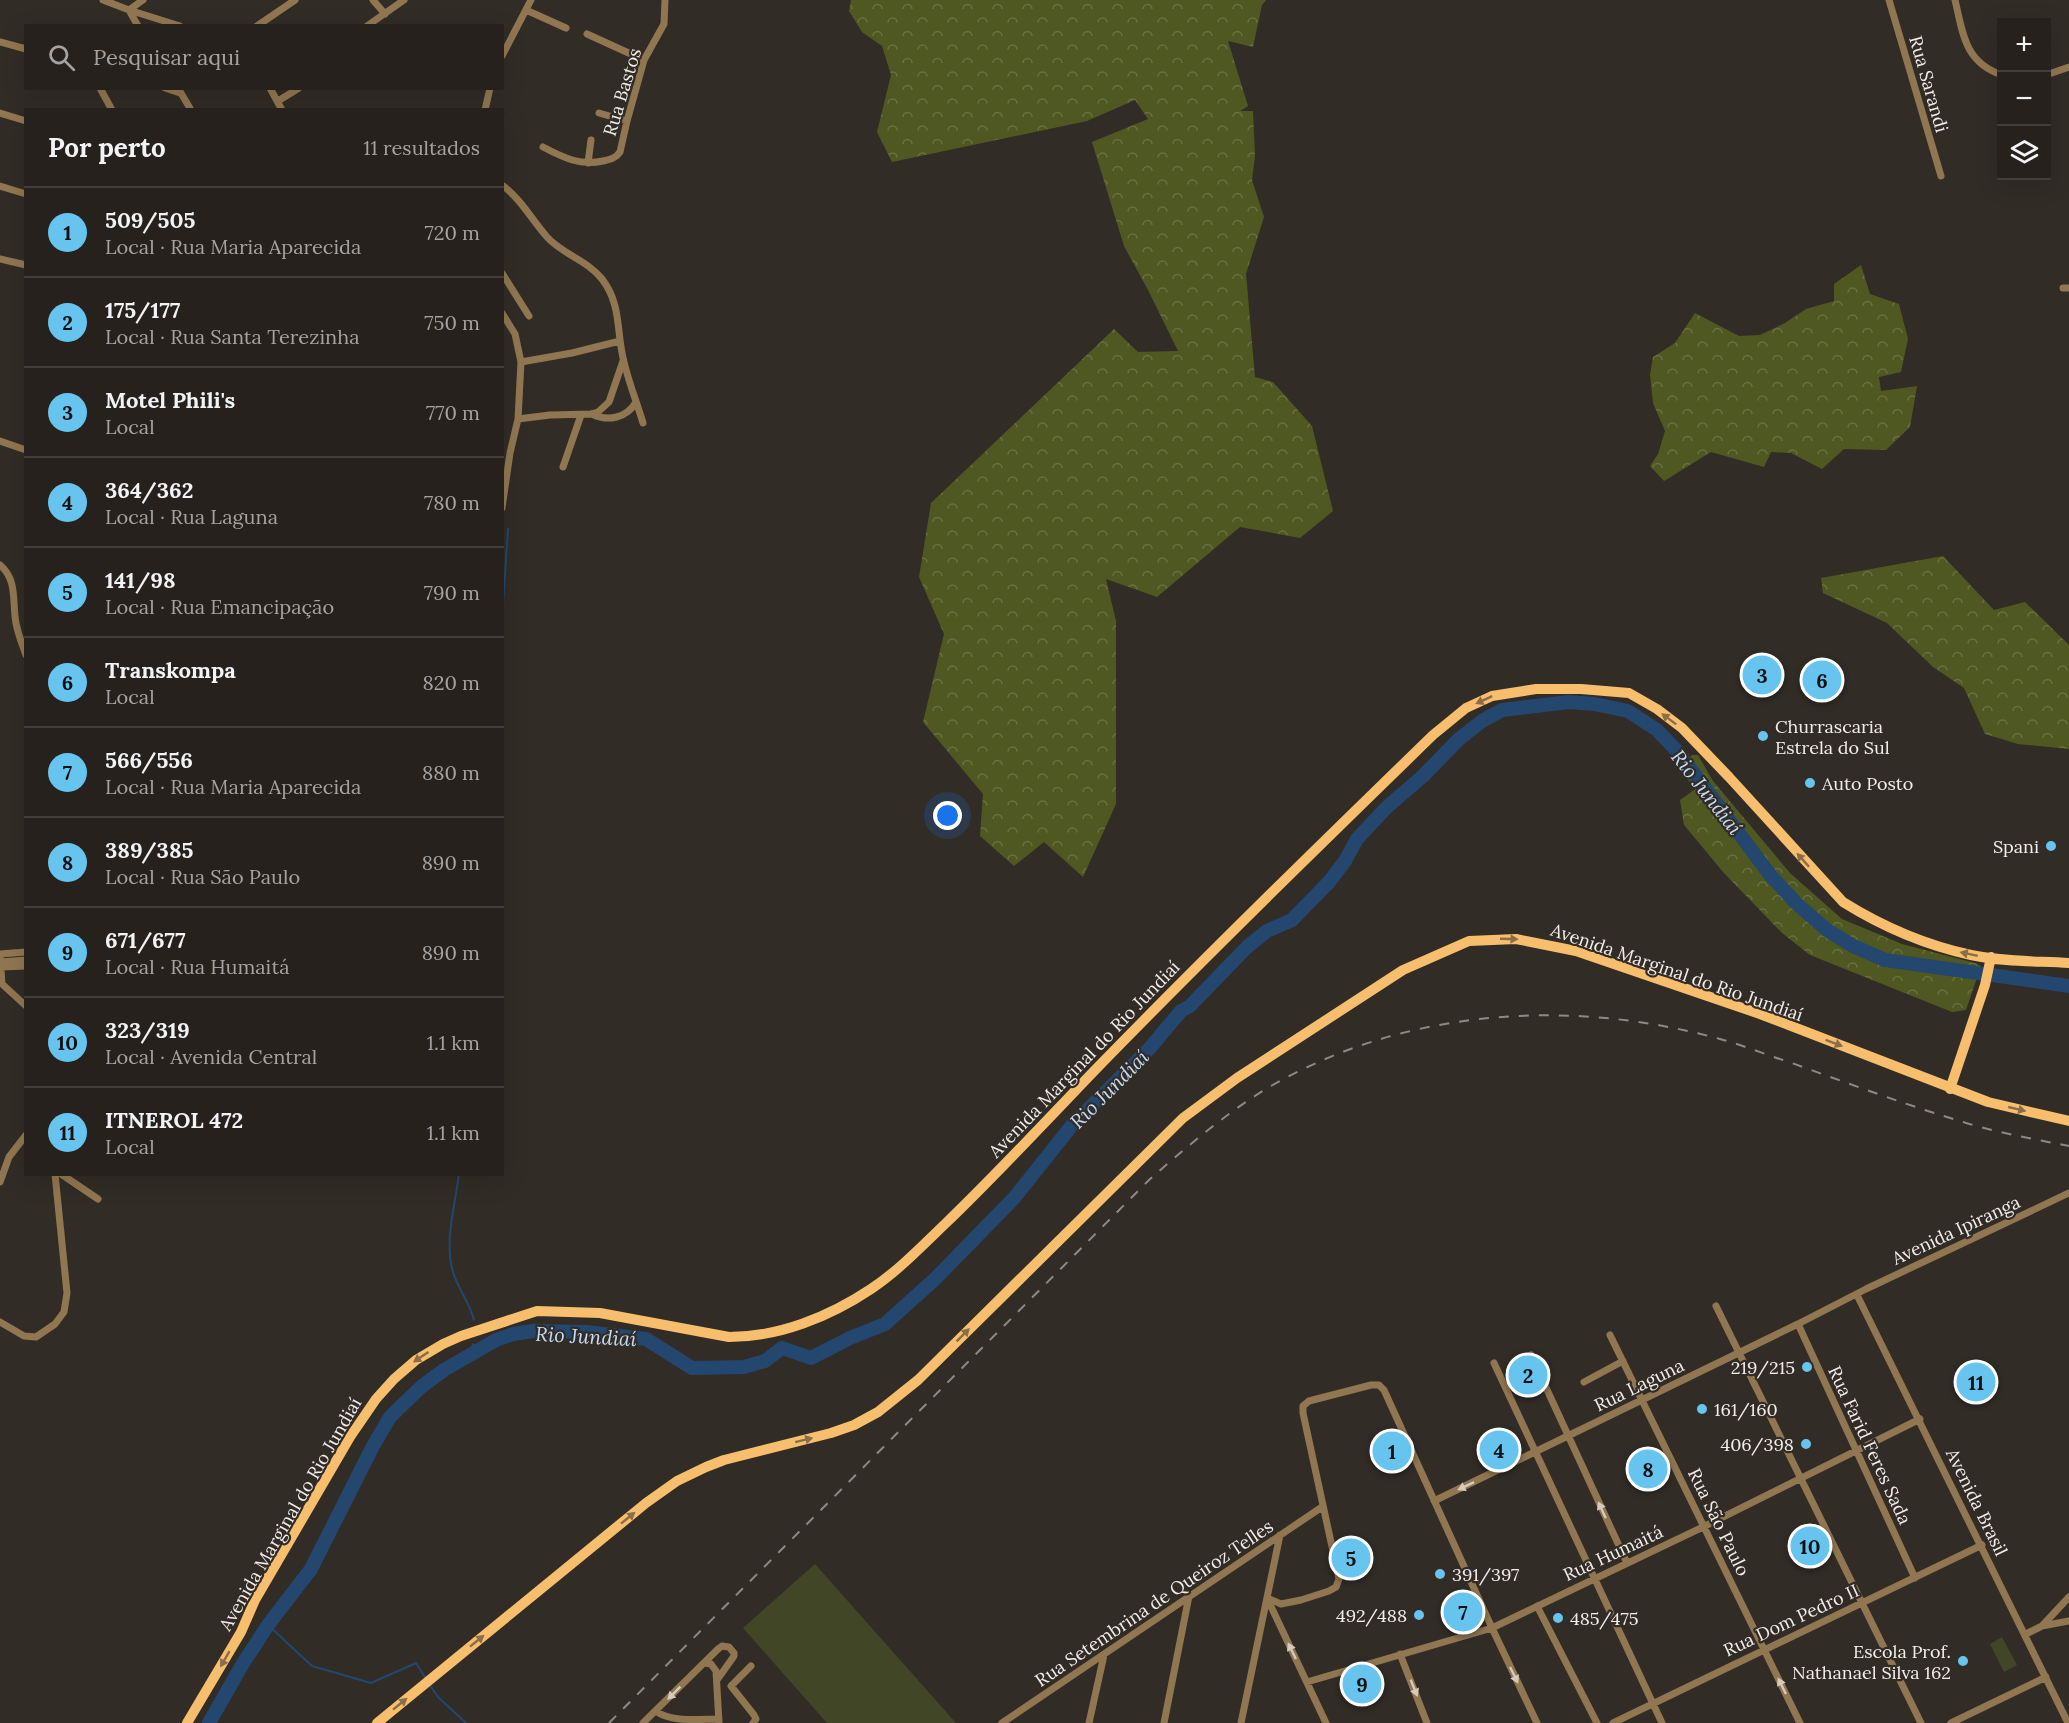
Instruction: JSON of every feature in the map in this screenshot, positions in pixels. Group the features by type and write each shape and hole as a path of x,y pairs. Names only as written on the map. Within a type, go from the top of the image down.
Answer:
{"main road":[{"name":"Avenida Marginal do Rio Jundiaí","path":"187,1723 241,1632 255,1600 350,1437 376,1399 405,1369 443,1344 537,1311 600,1313 720,1335 746,1337 783,1331 824,1314 870,1290 899,1268 960,1209 1233,930 1433,735 1466,708 1492,696 1536,689 1581,689 1629,693 1657,709 1682,728 1843,902 1871,920 1914,939 1991,961 2069,963"},
{"name":"Avenida Marginal do Rio Jundiaí","path":"377,1723 653,1497 677,1481 724,1460 831,1433 854,1425 878,1412 918,1380 1183,1118 1237,1078 1403,970 1451,947 1469,941 1516,939 1576,951 1760,1014 1950,1089 1988,1102 2069,1120"},
{"path":"1950,1089 1985,986 1991,961"}],"street":[{"path":"103,0 173,24"},
{"path":"129,10 143,0"},
{"path":"260,24 295,0"},
{"path":"373,0 385,14"},
{"path":"370,24 404,0"},
{"path":"504,52 531,0"},
{"name":"Rua Bastos","path":"588,164 617,157 620,152 644,60 664,24 664,0"},
{"name":"Rua Sarandi","path":"1889,0 1941,176"},
{"path":"1955,0 1969,50 1983,66 1997,73"},
{"path":"129,10 137,24"},
{"path":"526,10 566,28"},
{"path":"145,24 147,16"},
{"path":"0,33 3,42 24,48"},
{"path":"587,34 644,60"},
{"path":"2051,73 2069,67"},
{"path":"101,90 111,108"},
{"path":"271,90 281,108"},
{"path":"278,101 296,90"},
{"path":"485,108 490,90"},
{"path":"179,91 190,108"},
{"path":"599,113 627,121"},
{"path":"0,114 24,120"},
{"path":"543,147 565,159 588,164 591,140"},
{"path":"0,186 24,193"},
{"path":"504,187 515,196 548,238 584,262 601,278 615,305 620,323 623,361 643,423"},
{"path":"0,259 24,265"},
{"path":"504,276 529,316"},
{"path":"504,316 515,334 521,362 518,419 504,494"},
{"path":"521,362 573,353 620,341"},
{"path":"518,419 550,415 592,414 609,402 623,361"},
{"path":"592,414 598,417 618,417 627,414 636,402"},
{"path":"563,467 581,415"},
{"path":"0,441 24,449"},
{"path":"0,566 8,572 11,580 16,622 24,648"},
{"path":"24,952 0,954 1,983 24,1004"},
{"path":"1,965 24,960"},
{"path":"1,965 24,966"},
{"path":"0,1182 9,1157 24,1138"},
{"path":"0,1322 24,1336 36,1337 55,1324 64,1312 67,1293 55,1176"},
{"path":"64,1176 98,1198"},
{"name":"Avenida Ipiranga","path":"1857,1295 2069,1194"},
{"name":"Rua Laguna","path":"1434,1502 1857,1295"},
{"name":"Avenida Brasil","path":"1857,1295 2068,1723"},
{"path":"1716,1306 1921,1723"},
{"name":"Rua Farid Feres Sada","path":"1798,1324 1916,1578"},
{"name":"Rua São Paulo","path":"1610,1335 1800,1723"},
{"path":"1531,1355 1627,1563"},
{"path":"1584,1382 1623,1361"},
{"path":"1494,1363 1662,1723"},
{"path":"1267,1598 1281,1604 1301,1600 1336,1587 1339,1579 1322,1507 1303,1413 1304,1406 1309,1401 1371,1385 1382,1386 1491,1628 1537,1723"},
{"name":"Rua Humaitá","path":"1307,1682 1491,1628 1705,1526 1920,1419"},
{"name":"Rua Setembrina de Queiroz Telles","path":"1002,1723 1322,1507"},
{"path":"1241,1723 1280,1535"},
{"name":"Rua Dom Pedro II","path":"1613,1723 1982,1545"},
{"path":"1156,1723 1165,1720 1189,1596"},
{"path":"2026,1634 2042,1626 2069,1597"},
{"path":"1267,1598 1326,1723"},
{"path":"1537,1606 1597,1723"},
{"path":"2042,1626 2068,1624"},
{"path":"643,1723 722,1646 732,1648 733,1660 717,1680"},
{"path":"1400,1654 1427,1723"},
{"path":"1089,1723 1104,1655"},
{"path":"656,1711 662,1716 671,1718 719,1721 714,1666 704,1663"},
{"path":"752,1666 731,1686 754,1715 756,1719 753,1723"},
{"path":"1951,1723 2046,1677"}],"green space":[{"path":"851,0 1266,0 1262,5 1253,47 1228,41 1248,106 1240,111 1253,111 1255,156 1252,180 1264,217 1246,274 1255,377 1273,382 1312,426 1333,511 1300,538 1240,527 1157,597 1106,579 1116,621 1116,804 1083,877 1044,842 1014,866 980,836 983,794 923,722 944,634 919,577 931,503 1114,329 1138,352 1178,351 1124,246 1092,142 1148,119 1135,100 1087,121 892,162 877,132 891,75 882,46 862,32 849,11"},
{"path":"1861,265 1870,294 1899,304 1908,339 1901,372 1879,377 1881,391 1917,386 1910,427 1886,450 1844,449 1822,469 1791,453 1771,452 1764,467 1711,452 1664,481 1650,466 1658,454 1665,431 1653,403 1650,375 1653,357 1675,343 1695,313 1739,336 1760,335 1785,323 1806,309 1834,301 1834,284"},
{"path":"1943,556 1994,610 2025,602 2069,645 2069,749 2018,744 1985,734 1964,688 1933,667 1887,623 1823,593 1821,578"},
{"path":"1692,755 1698,755 1713,781 1790,873 1842,919 1902,944 1981,966 1966,1010 1952,1012 1810,955 1782,933 1724,873 1684,825 1680,800 1697,788 1688,780 1682,767"},
{"path":"815,1564 956,1723 827,1723 743,1628"},
{"path":"2002,1637 2017,1665 2004,1672 1990,1644"}],"waterway":[{"path":"504,589 508,529"},
{"name":"Rio Jundiaí","path":"209,1723 268,1625 311,1569 390,1417 421,1387 444,1370 496,1340 513,1334 533,1331 586,1332 646,1339 692,1368 744,1367 765,1361 782,1348 811,1358 850,1338 885,1324 936,1278 1015,1197 1073,1124 1149,1049 1181,1011 1190,1006 1247,947 1267,931 1292,920 1329,882 1345,861 1357,839 1387,807 1423,776 1459,739 1482,721 1502,710 1569,702 1594,704 1628,711 1657,730 1678,752 1771,876 1797,904 1827,930 1853,946 1885,960 2069,986"},
{"path":"459,1176 451,1224 451,1260 455,1278 474,1320"},
{"name":"Rio Jundiaí","path":"471,1354 473,1344"},
{"path":"268,1625 312,1666 371,1683 416,1663 426,1679"},
{"path":"429,1684 438,1697 466,1723"}],"railway":[{"path":"609,1723 1150,1179 1223,1118 1271,1086 1323,1060 1378,1040 1434,1026 1491,1018 1548,1015 1606,1018 1664,1026 1720,1039 1963,1122 2003,1133 2069,1146"}],"place":[{"name":"Motel Phili's","path":"1762,675"},
{"name":"Transkompa","path":"1822,680"},
{"name":"Churrascaria Estrela do Sul","path":"1763,736"},
{"name":"Auto Posto","path":"1810,783"},
{"name":"Spani","path":"2051,846"},
{"name":"219/215","path":"1807,1367"},
{"name":"175/177","path":"1528,1375"},
{"name":"ITNEROL 472","path":"1976,1382"},
{"name":"161/160","path":"1702,1409"},
{"name":"406/398","path":"1806,1444"},
{"name":"364/362","path":"1499,1450"},
{"name":"509/505","path":"1392,1451"},
{"name":"389/385","path":"1648,1469"},
{"name":"323/319","path":"1810,1546"},
{"name":"141/98","path":"1351,1558"},
{"name":"391/397","path":"1440,1574"},
{"name":"566/556","path":"1463,1612"},
{"name":"492/488","path":"1419,1615"},
{"name":"485/475","path":"1558,1618"},
{"name":"Escola Prof. Nathanael Silva 162","path":"1963,1661"},
{"name":"671/677","path":"1362,1684"}]}
